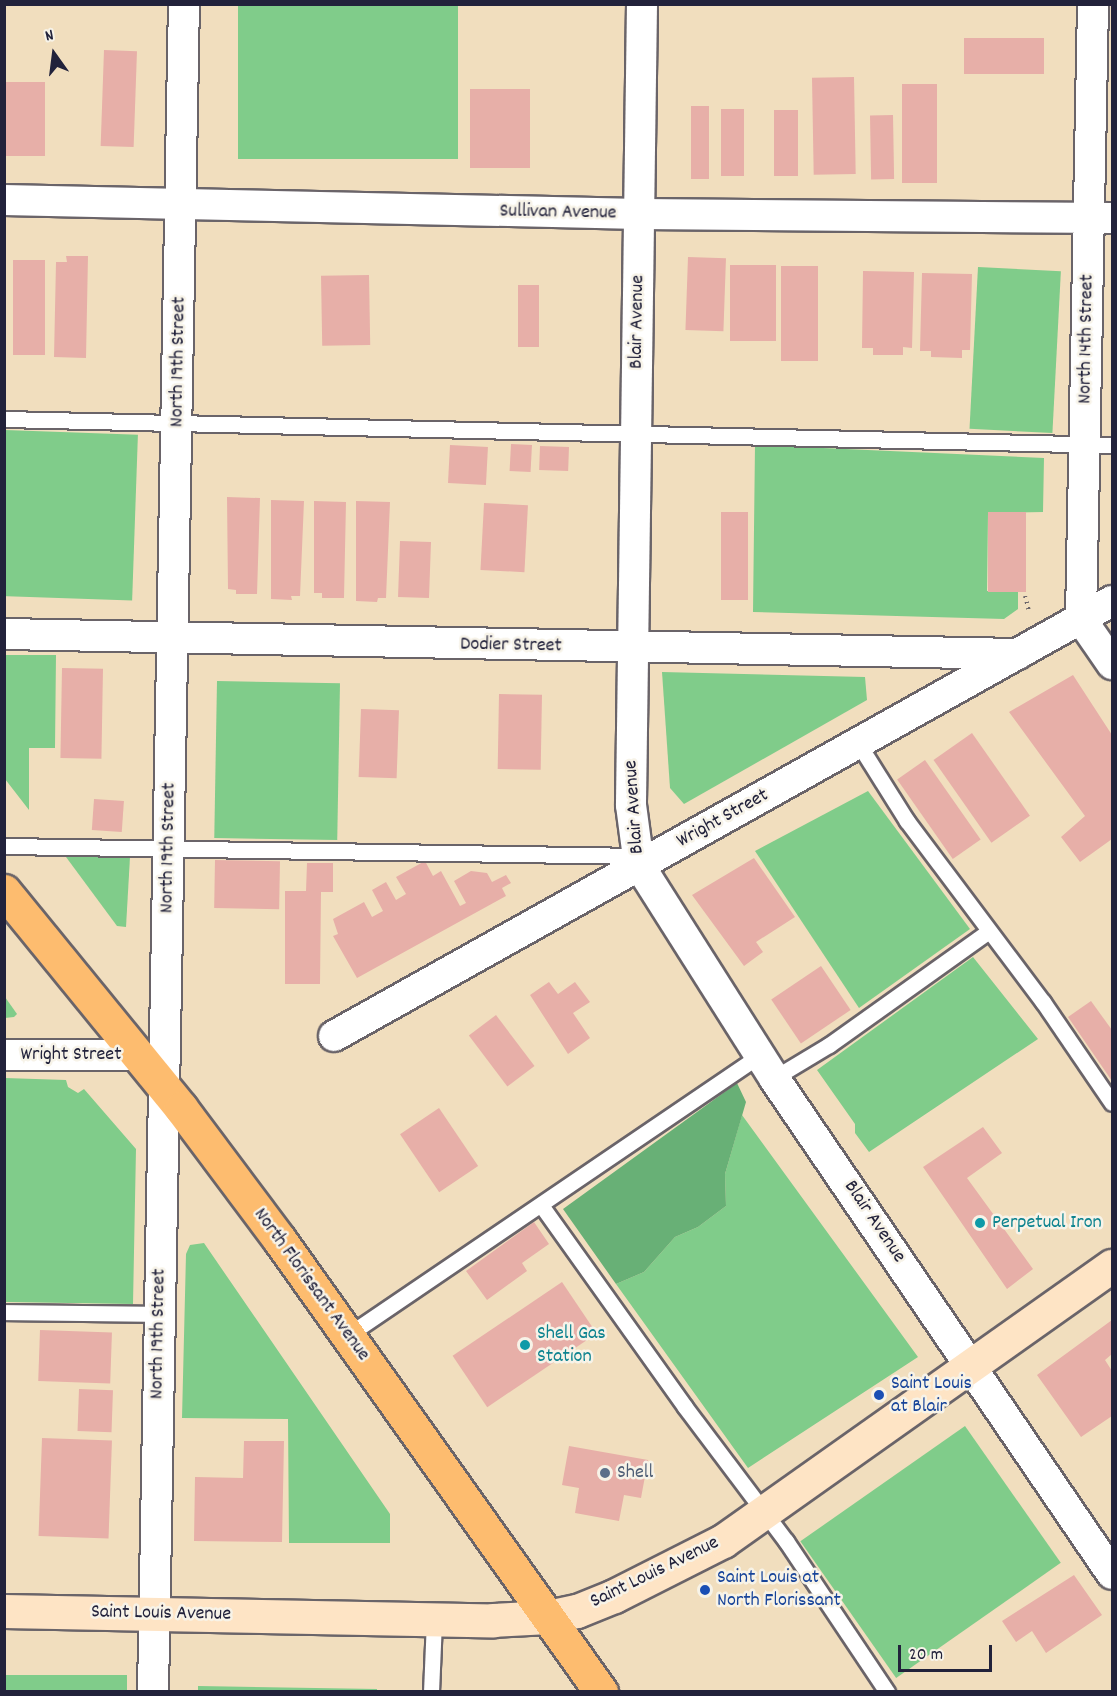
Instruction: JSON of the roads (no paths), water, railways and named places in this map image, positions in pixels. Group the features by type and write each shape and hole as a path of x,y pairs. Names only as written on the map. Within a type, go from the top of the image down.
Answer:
{"main road":[{"name":"North Florissant Avenue","path":"4,891 164,1089 348,1335 601,1692"}],"street":[{"name":"North 19th Street","path":"153,1692 184,4"},
{"name":"Blair Avenue","path":"642,4 631,805 638,861 767,1067 1113,1574"},
{"name":"North 14th Street","path":"1081,619 1099,445 1101,218 1093,4"},
{"name":"Sullivan Avenue","path":"4,200 640,214 1101,218"},
{"name":"Wright Street","path":"334,1036 638,861 858,743 1113,601"},
{"path":"1081,619 1113,664"},
{"name":"Dodier Street","path":"4,634 1018,654"},
{"name":"Wright Street","path":"4,1055 137,1055"},
{"name":"Saint Louis Avenue","path":"4,1611 434,1619 548,1617 614,1596 723,1541 1113,1266"}],"lane":[{"path":"4,419 178,421 1099,445"},
{"path":"858,743 907,821 1113,1103"},
{"path":"4,846 638,861"},
{"path":"348,1335 541,1205 767,1067 829,1045 989,932"},
{"path":"541,1205 685,1407 766,1512 887,1692"},
{"path":"4,1312 160,1314"},
{"path":"431,1692 434,1619"}],"place":[{"name":"Perpetual Iron","path":"980,1223"},
{"name":"Shell Gas Station","path":"525,1345"},
{"name":"Saint Louis at Blair","path":"879,1395"},
{"name":"Shell","path":"605,1473"},
{"name":"Saint Louis at North Florissant","path":"705,1590"}]}
